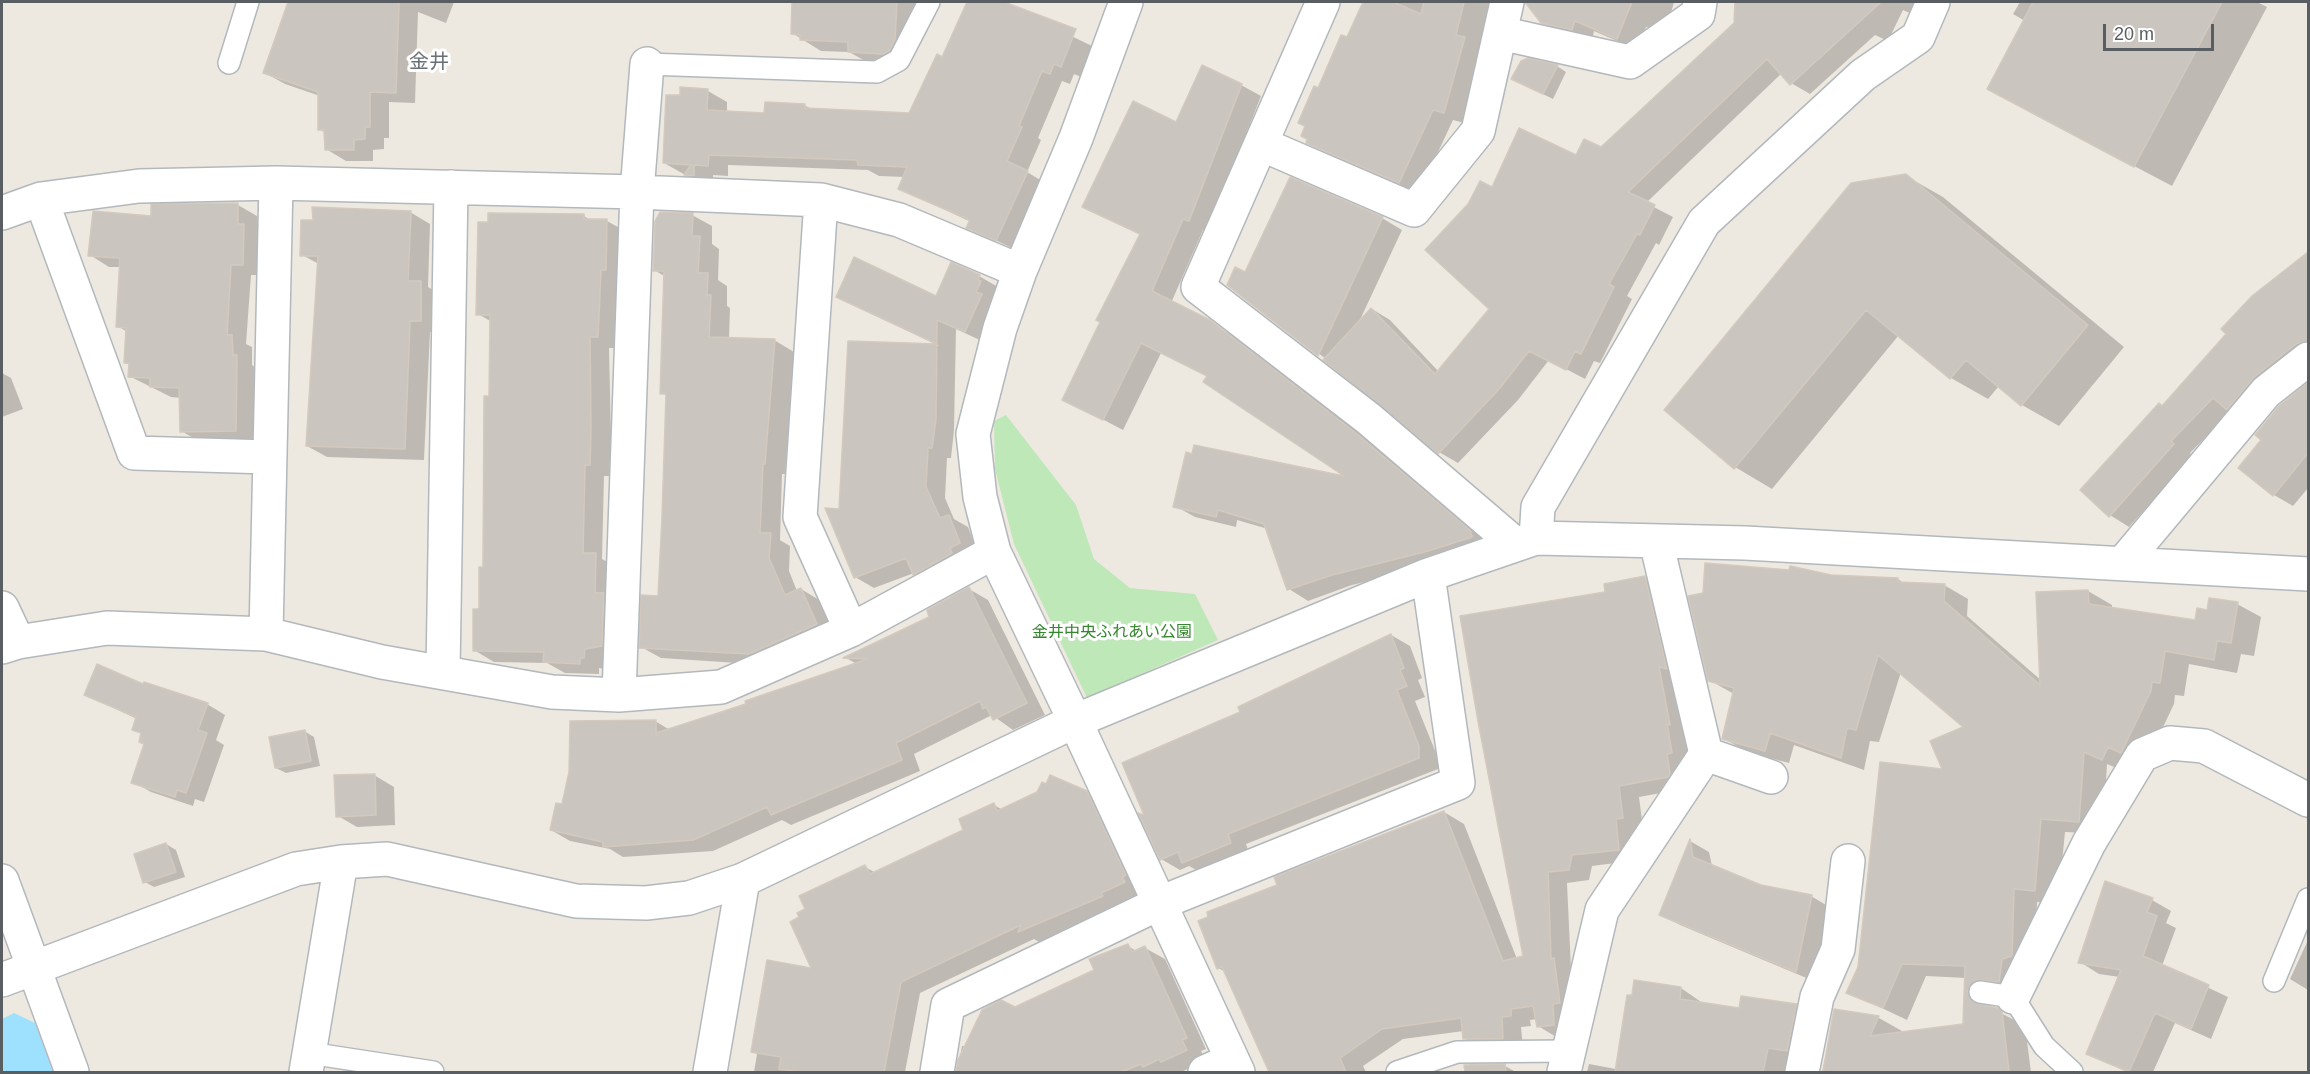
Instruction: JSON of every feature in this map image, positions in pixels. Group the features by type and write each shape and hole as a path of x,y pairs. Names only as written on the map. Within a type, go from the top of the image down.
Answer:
{"street":[{"path":"1323,2 1198,287 1526,541"},
{"path":"1261,144 1414,210 1478,131 1507,2"},
{"path":"1500,33 1630,62 1698,14 1700,2"},
{"path":"1526,541 1538,507 1704,222 1863,75 1918,37 1933,2"},
{"path":"1117,9 1055,217 1020,271 1000,328 973,434 980,497 994,552 1160,903 1225,1068"},
{"path":"619,695 637,192 646,64"},
{"path":"2,213 41,199 139,186 276,183 637,192 821,201 899,220 1020,271"},
{"path":"266,634 276,183"},
{"path":"443,671 451,187"},
{"path":"41,199 134,453 269,457"},
{"path":"821,201 800,517 851,630"},
{"path":"2123,563 2266,392 2308,358"},
{"path":"1565,1062 1602,910 1706,754 1656,540"},
{"path":"2,980 296,869 341,862 387,859 576,900 646,903 678,899 742,880 1075,721 1428,575 1526,541 1656,540 2308,573"},
{"path":"2,608 10,645 107,628 266,634 382,662 552,692 619,695 721,687 851,630 994,552"},
{"path":"937,1072 948,1005 1160,903 1458,783 1428,575"},
{"path":"2013,997 2089,843 2142,755 2170,743 2204,746 2308,800"},
{"path":"1706,754 1771,777"},
{"path":"1802,1072 1817,998 1845,953 1848,861"},
{"path":"308,1063 341,862"},
{"path":"710,1072 742,880"},
{"path":"2,881 72,1072"}],"lane":[{"path":"229,63 248,2"},
{"path":"646,64 877,72 899,60 929,2"},
{"path":"2274,981 2308,899"},
{"path":"1980,992 2013,997 2044,1046 2072,1072"},
{"path":"1397,1072 1457,1052 1565,1062"},
{"path":"308,1063 433,1072"}],"green space":[{"name":"金井中央ふれあい公園","path":"1006,415 1076,505 1094,559 1130,588 1195,594 1218,640 1087,698 1014,544 995,469 994,421"}],"water":[{"path":"14,1013 35,1023 53,1072 2,1072 2,1019"}],"building":[{"path":"288,2 399,2 396,93 370,92 370,127 365,127 365,139 354,140 354,150 325,150 324,130 318,130 318,92 263,73"},
{"path":"792,2 897,2 895,40 889,51 883,54 848,52 848,42 800,40 800,35 791,34"},
{"path":"967,2 1004,2 1076,29 1061,67 1054,64 1050,74 1042,71 1019,126 1022,127 1007,161 1028,171 996,241 966,228 970,220 898,189 907,167 858,165 857,160 709,155 708,166 694,165 694,176 684,175 691,165 663,163 666,95 680,95 680,87 708,89 707,110 764,113 765,102 805,104 805,108 909,113 937,54 942,57"},
{"path":"1363,2 1393,2 1421,14 1424,2 1464,2 1456,35 1465,37 1444,113 1433,110 1399,183 1306,143 1307,139 1301,136 1305,126 1298,123 1314,86 1318,88 1341,35 1347,37"},
{"path":"1525,2 1632,2 1617,39 1575,21 1572,30 1541,23"},
{"path":"1735,2 1881,2 1790,85 1767,59 1628,192 1655,205 1640,235 1637,234 1609,284 1614,287 1581,354 1575,351 1566,370 1529,351 1499,389 1438,454 1323,360 1371,308 1435,374 1489,309 1425,250 1468,204 1480,181 1492,187 1519,128 1576,155 1584,139 1601,147 1734,23"},
{"path":"2033,2 2222,2 2134,167 1987,89"},
{"path":"1528,58 1558,65 1543,94 1511,79 1521,61"},
{"path":"1202,65 1242,84 1189,221 1183,219 1152,291 1210,320 1357,434 1470,530 1472,537 1428,551 1332,575 1287,590 1264,524 1218,510 1216,517 1173,507 1186,452 1192,454 1194,445 1344,476 1203,382 1207,376 1141,343 1103,420 1062,400 1100,322 1096,320 1140,234 1082,207 1133,101 1176,122"},
{"path":"1906,174 2088,325 2021,406 1966,360 1950,379 1866,310 1734,469 1664,410 1851,183"},
{"path":"1290,177 1383,217 1318,356 1227,285 1235,267 1245,272"},
{"path":"238,203 238,224 244,224 243,265 231,265 227,335 232,335 233,355 237,355 236,431 180,432 179,388 150,387 150,378 128,377 129,363 124,363 126,328 116,327 120,258 88,256 93,211 151,216 151,204"},
{"path":"312,207 411,211 408,281 421,281 421,321 410,321 405,449 306,446 318,256 300,256 301,220 313,220"},
{"path":"660,212 693,213 692,236 700,236 698,273 708,273 707,295 711,295 709,337 775,339 765,464 763,464 760,533 771,533 769,558 785,595 801,588 817,624 749,654 639,648 641,595 658,596 662,517 666,394 660,394 664,271 653,271 655,221"},
{"path":"488,213 584,214 584,219 607,219 606,270 601,270 598,337 590,337 590,465 585,465 583,553 596,553 595,593 604,593 602,646 585,649 584,658 580,658 580,664 543,662 544,652 473,651 473,609 479,609 479,567 483,567 484,396 489,396 490,315 476,315 478,222 488,222"},
{"path":"2308,252 2308,341 2296,344 2254,377 2227,410 2213,398 2171,441 2174,444 2109,517 2080,490 2159,403 2162,406 2226,334 2221,329 2252,296"},
{"path":"854,257 936,296 951,262 980,275 978,280 981,281 976,292 982,294 965,332 937,320 937,344 836,297"},
{"path":"848,341 937,344 936,419 932,448 928,448 926,487 940,518 949,515 960,543 950,548 952,553 913,575 906,558 854,578 825,508 839,509"},
{"path":"2308,382 2308,453 2273,496 2238,468 2261,440 2255,435 2279,406"},
{"path":"1705,563 1789,570 1790,566 1831,575 1898,578 1898,582 1945,584 1944,601 2040,685 2036,592 2088,590 2089,604 2195,620 2197,608 2207,610 2209,598 2238,602 2231,643 2217,641 2214,660 2165,651 2160,683 2152,682 2151,691 2121,753 2108,747 2102,760 2084,752 2079,822 2041,819 2035,891 2014,889 2012,956 2002,959 1999,982 1976,980 1967,991 1973,1002 2002,1011 2009,1072 1823,1072 1834,1009 1879,1016 1870,1036 1963,1024 1965,966 1902,964 1883,1008 1846,993 1858,967 1880,762 1942,769 1930,741 1963,727 1878,655 1856,730 1847,728 1841,758 1770,733 1765,751 1722,739 1734,688 1708,681 1688,596 1703,593"},
{"path":"1645,576 1667,669 1659,667 1670,725 1667,724 1672,753 1667,754 1670,774 1668,777 1619,786 1623,818 1616,819 1619,850 1572,855 1569,870 1548,872 1551,959 1554,958 1560,1003 1553,1004 1554,1025 1537,1027 1533,1006 1511,1009 1511,1016 1502,1017 1503,1039 1463,1039 1461,1018 1382,1029 1340,1058 1346,1072 1269,1072 1222,967 1217,969 1198,921 1208,917 1207,912 1277,885 1274,877 1444,811 1503,961 1523,956 1460,616 1605,592 1604,584"},
{"path":"969,587 1027,703 993,720 986,707 983,709 980,701 896,743 902,760 771,815 767,807 693,840 603,847 603,842 550,830 556,803 562,804 569,772 570,721 656,720 656,733 746,704 745,701 868,659 843,658 929,617 927,610"},
{"path":"1391,634 1404,668 1400,670 1407,686 1397,690 1419,746 1419,758 1228,834 1231,843 1182,863 1178,852 1160,860 1138,813 1144,815 1122,763 1240,712 1238,707"},
{"path":"97,664 143,684 144,682 208,703 198,730 207,733 186,793 177,790 175,797 131,783 144,744 139,742 141,733 132,730 136,717 84,695"},
{"path":"305,730 311,761 275,768 269,737"},
{"path":"375,774 376,815 336,817 334,775"},
{"path":"1050,775 1087,791 1126,875 1122,877 1125,882 1101,893 1103,896 1018,932 1021,925 901,982 884,1072 803,1072 779,1069 781,1057 751,1052 767,960 811,968 790,922 799,917 797,913 805,909 799,896 865,865 870,874 963,830 959,819 994,803 997,811 1037,792 1042,782 1046,784"},
{"path":"1690,839 1693,857 1761,885 1812,895 1796,972 1659,915"},
{"path":"166,843 176,872 143,883 134,854"},
{"path":"2105,881 2153,898 2147,912 2157,916 2143,956 2209,985 2191,1029 2155,1013 2129,1072 2086,1054 2121,970 2078,963"},
{"path":"1128,944 1132,952 1145,946 1187,1038 1182,1040 1187,1050 1161,1062 1159,1059 1143,1067 1141,1064 1121,1072 956,1072 958,1060 982,1010 1001,1000 1015,1007 1094,970 1089,959"},
{"path":"1634,980 1681,987 1680,999 1739,1008 1741,996 1797,1004 1787,1051 1768,1048 1763,1072 1615,1072 1627,995 1632,995"},
{"path":"1505,1064 1506,1072 1465,1072 1464,1065"}],"district":[{"name":"金井","path":"429,62"}]}
